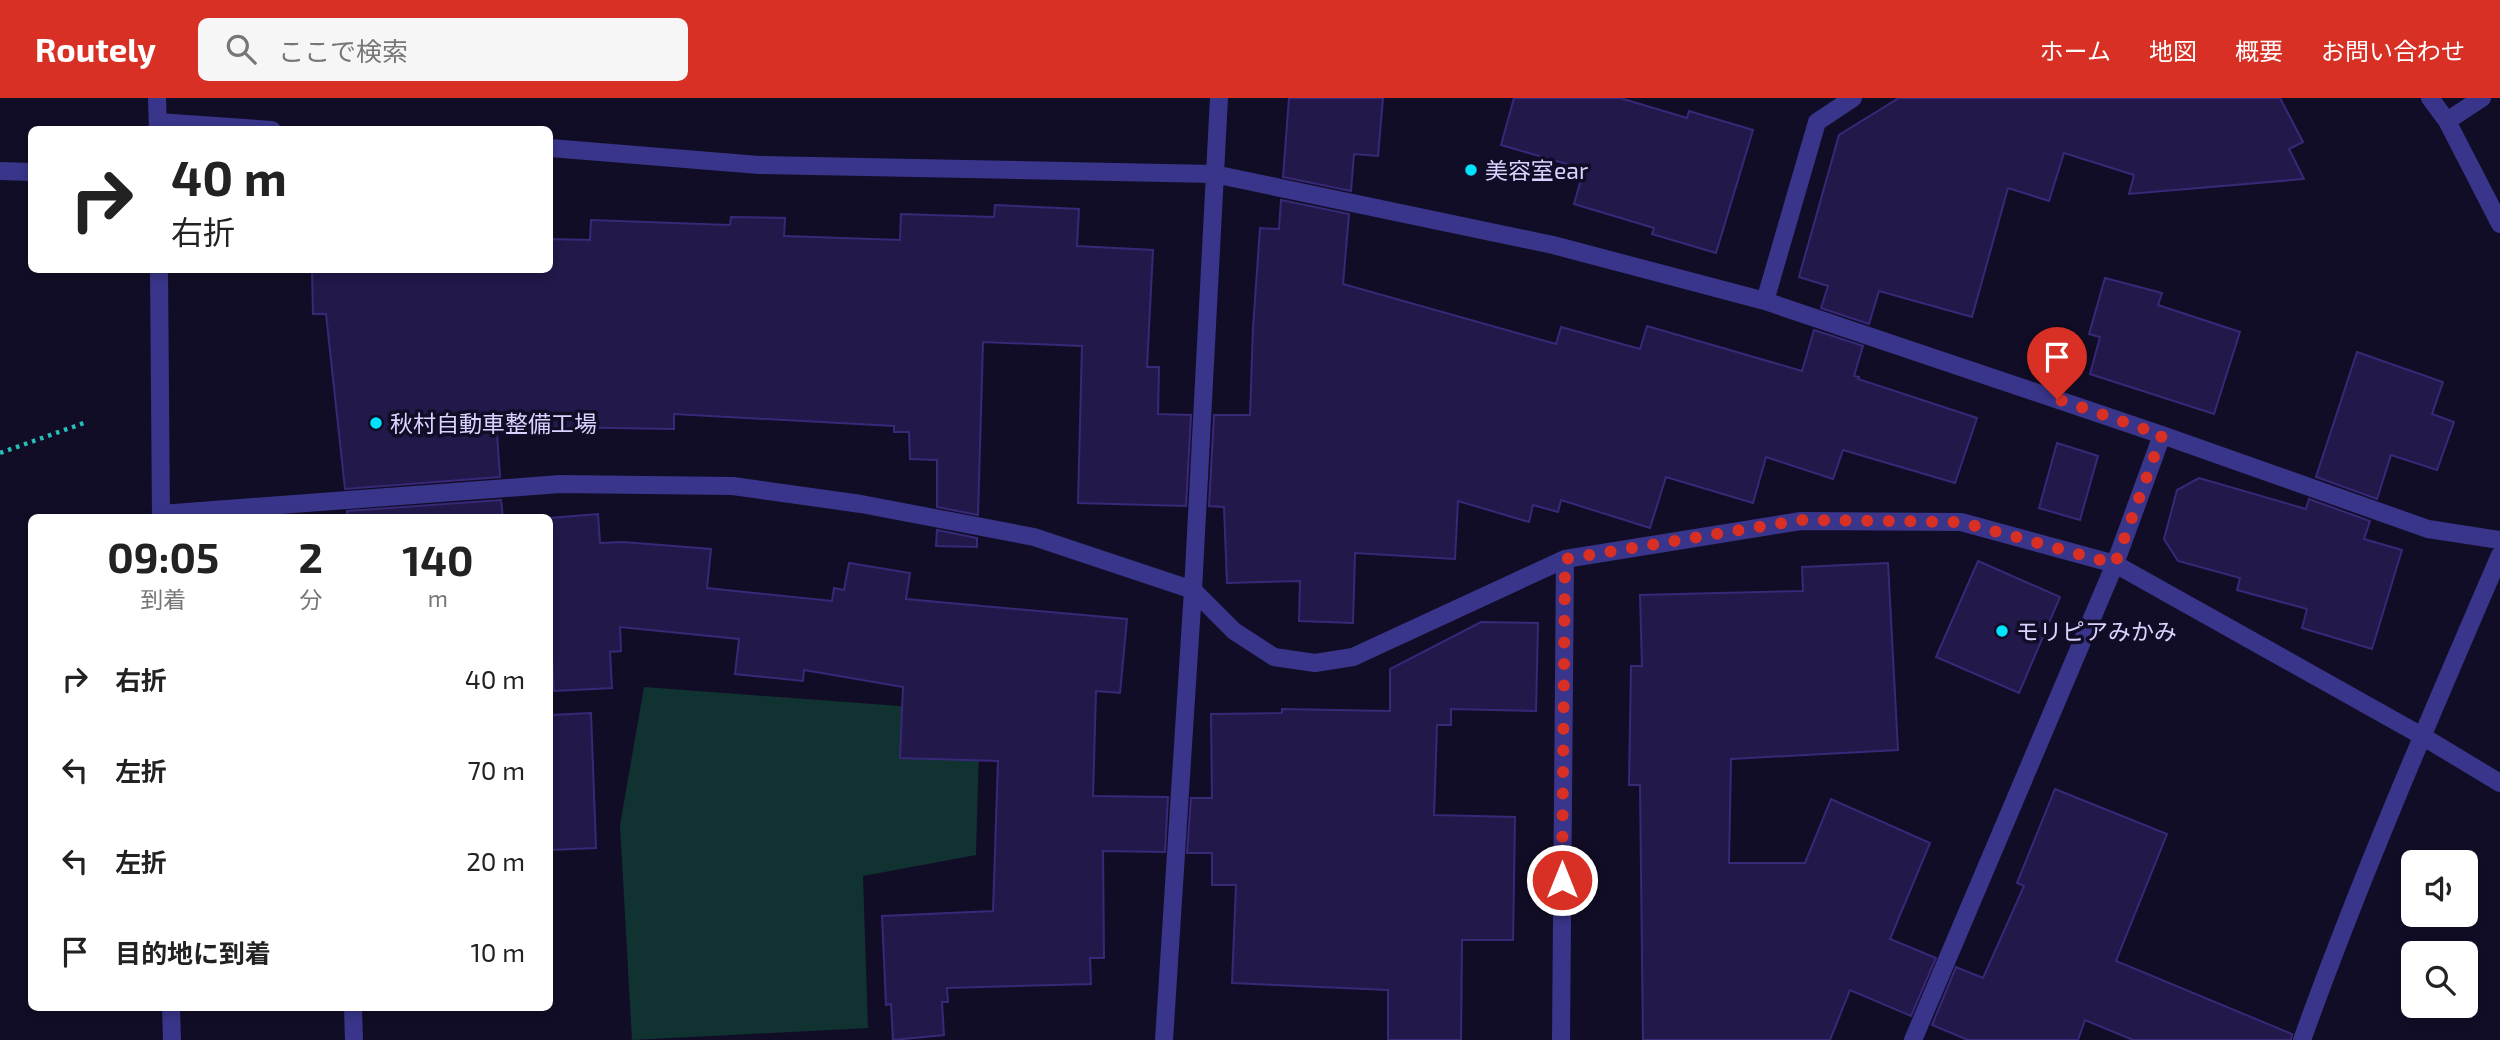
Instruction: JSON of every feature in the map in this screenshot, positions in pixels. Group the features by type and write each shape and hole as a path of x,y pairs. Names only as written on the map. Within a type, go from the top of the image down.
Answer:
{"street":[{"path":"157,98 158,125 181,126"},
{"path":"1164,1040 1193,590 1219,98"},
{"path":"1765,301 1817,122 1853,98"},
{"path":"2430,98 2447,121 2500,225"},
{"path":"2447,121 2482,98"},
{"path":"553,148 759,165 1214,174 1553,245 1765,301 2162,435 2428,529 2500,540"},
{"path":"0,171 28,172"},
{"path":"159,273 161,514"},
{"path":"1913,1040 2115,564 2162,435"},
{"path":"214,514 294,511 560,484 733,485 861,504 1034,537 1193,590 1234,631 1274,657 1315,663 1353,657 1565,559 1801,520 1961,522 2115,564 2423,736 2500,783"},
{"path":"2302,1040 2328,968 2500,555"},
{"path":"1561,1040 1565,559"},
{"path":"171,1011 172,1040"},
{"path":"353,1011 354,1040"}],"path":[{"path":"0,453 84,423"}],"green space":[{"path":"644,687 980,712 976,855 863,876 868,1028 632,1040 620,825"}],"building":[{"path":"1289,98 1383,98 1378,156 1354,154 1351,191 1283,177"},
{"path":"1514,98 1620,98 1687,118 1689,111 1753,130 1716,253 1652,234 1654,228 1574,204 1584,169 1501,145"},
{"path":"1899,98 2280,98 2303,142 2289,149 2304,179 2129,194 2134,175 2064,153 2049,201 2008,188 1972,317 1879,291 1869,324 1821,308 1828,286 1799,277 1839,135"},
{"path":"1281,200 1349,214 1343,284 1556,344 1561,327 1640,349 1647,326 1802,371 1814,330 1863,346 1854,376 1859,377 1858,379 1977,418 1955,483 1843,450 1833,479 1766,457 1753,503 1666,477 1650,528 1561,500 1558,512 1533,505 1529,522 1458,501 1455,559 1355,553 1353,623 1299,621 1300,581 1227,583 1224,507 1209,506 1214,415 1250,415 1260,228 1279,229"},
{"path":"995,205 1079,209 1077,246 1153,250 1147,367 1159,367 1158,414 1191,415 1186,506 1078,503 1082,346 983,342 978,515 937,507 937,460 910,459 909,432 894,432 894,426 674,414 674,429 548,427 497,433 500,477 345,489 326,314 313,314 312,273 553,273 553,239 590,240 591,220 730,225 731,217 785,218 784,236 900,240 901,214 994,217"},
{"path":"2105,278 2162,293 2158,305 2240,332 2214,414 2090,374 2100,337 2089,334"},
{"path":"2357,352 2443,382 2432,414 2454,422 2437,470 2391,455 2377,499 2316,477"},
{"path":"2057,443 2098,456 2080,520 2039,508"},
{"path":"2199,478 2306,509 2309,499 2370,521 2364,539 2402,550 2372,649 2302,628 2307,609 2237,590 2240,578 2178,561 2164,539 2177,490"},
{"path":"501,500 503,514 347,514 347,511"},
{"path":"598,514 600,543 623,542 711,549 707,588 832,601 834,588 844,590 849,563 910,573 906,599 1127,619 1120,693 1096,691 1093,796 1168,797 1165,852 1103,851 1104,958 1090,958 1091,984 947,988 948,1002 942,1002 944,1035 893,1040 891,1004 886,1005 882,916 993,911 998,761 900,758 903,687 804,670 803,681 735,674 739,639 620,627 621,651 610,652 612,688 554,691 553,518"},
{"path":"937,530 977,538 977,547 936,546"},
{"path":"1978,561 2060,597 2019,693 1936,657"},
{"path":"1888,563 1898,750 1731,759 1729,863 1805,863 1831,799 1930,843 1890,939 1936,958 1911,1016 1850,990 1830,1040 1643,1040 1640,785 1629,785 1631,666 1642,666 1640,595 1803,591 1802,567"},
{"path":"1481,622 1538,623 1536,711 1451,709 1451,725 1437,725 1434,815 1515,817 1513,940 1462,940 1461,1040 1388,1040 1388,990 1232,983 1236,885 1212,885 1212,853 1187,853 1191,798 1212,798 1211,714 1282,713 1282,709 1390,711 1390,669"},
{"path":"591,713 596,848 553,850 553,715"},
{"path":"2055,789 2167,834 2116,961 2292,1034 2291,1040 2133,1040 2085,1020 2078,1040 1968,1040 1932,1025 1956,967 1983,978 2024,886 2017,883"}],"place":[{"name":"美容室ear","path":"1471,170"},
{"name":"秋村自動車整備工場","path":"376,423"},
{"name":"モリピアみかみ","path":"2002,631"}],"route":[{"path":"1562,880 1565,559 1801,520 1961,522 2115,564 2162,435 2057,399"}]}
